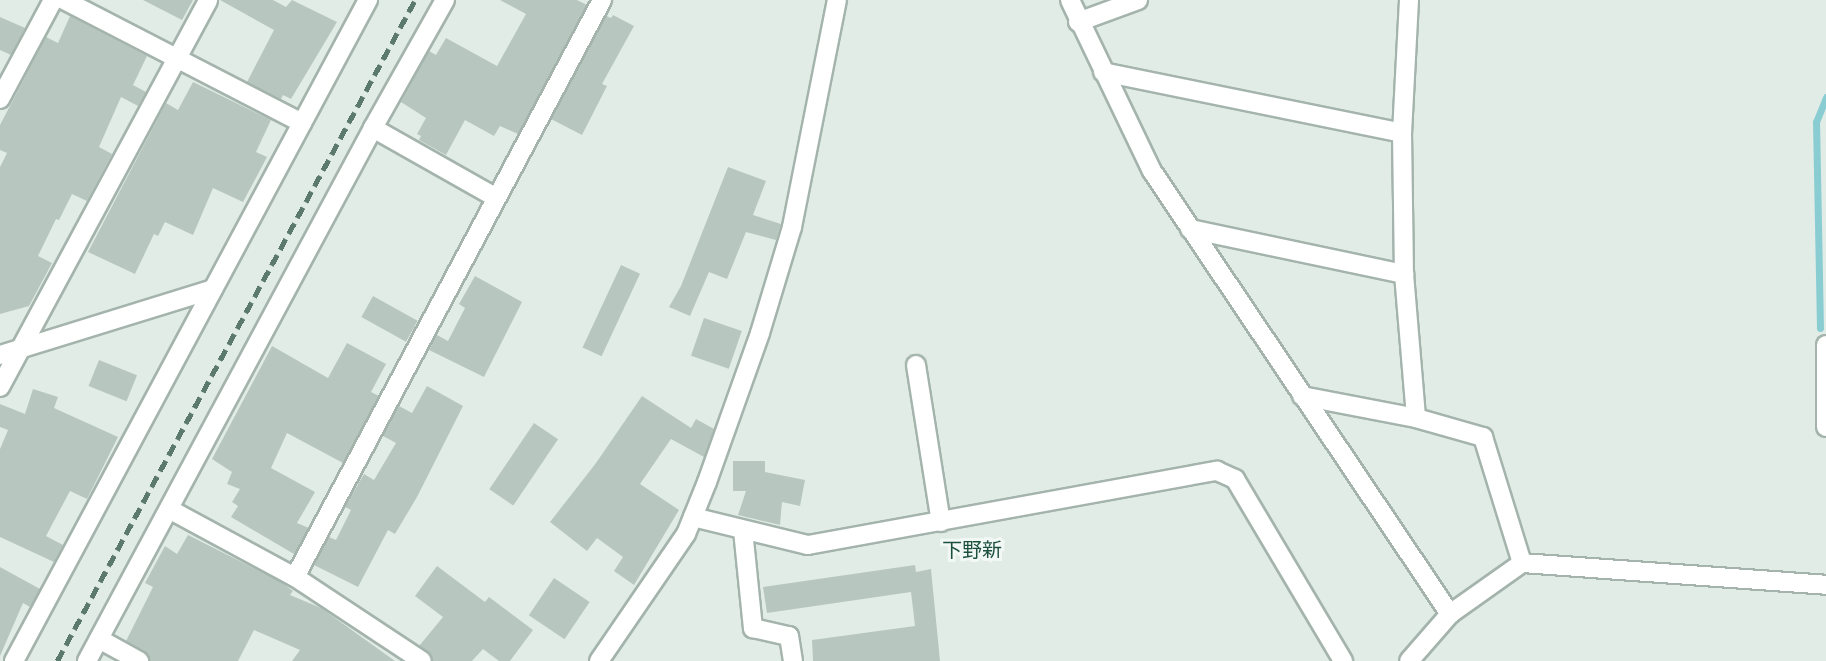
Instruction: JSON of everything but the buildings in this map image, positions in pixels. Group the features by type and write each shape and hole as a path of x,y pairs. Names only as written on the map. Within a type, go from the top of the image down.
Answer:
{"street":[{"path":"0,99 53,0"},
{"path":"64,0 302,123"},
{"path":"0,387 208,0"},
{"path":"14,661 368,0"},
{"path":"87,661 373,128 445,0"},
{"path":"295,577 495,197 602,0"},
{"path":"599,661 693,517 760,333 792,226 837,0"},
{"path":"1070,0 1078,22 1152,171 1450,614"},
{"path":"1078,22 1138,0"},
{"path":"1409,0 1402,132 1404,274 1416,418"},
{"path":"1103,72 1402,132"},
{"path":"373,128 495,197"},
{"path":"1190,229 1404,274"},
{"path":"0,355 213,289"},
{"path":"1826,345 1826,427"},
{"path":"916,365 941,522"},
{"path":"1302,396 1416,418 1483,437 1522,563"},
{"path":"693,517 808,545 1217,471 1234,479 1343,661"},
{"path":"169,509 295,577 422,661"},
{"path":"743,530 753,628 789,636 793,661"},
{"path":"1409,661 1450,614 1522,563 1826,585"},
{"path":"99,639 139,661"}],"waterway":[{"path":"1820,328 1816,122 1826,97"}],"railway":[{"path":"57,661 415,0"}],"district":[{"name":"下野新","path":"972,549"}]}
